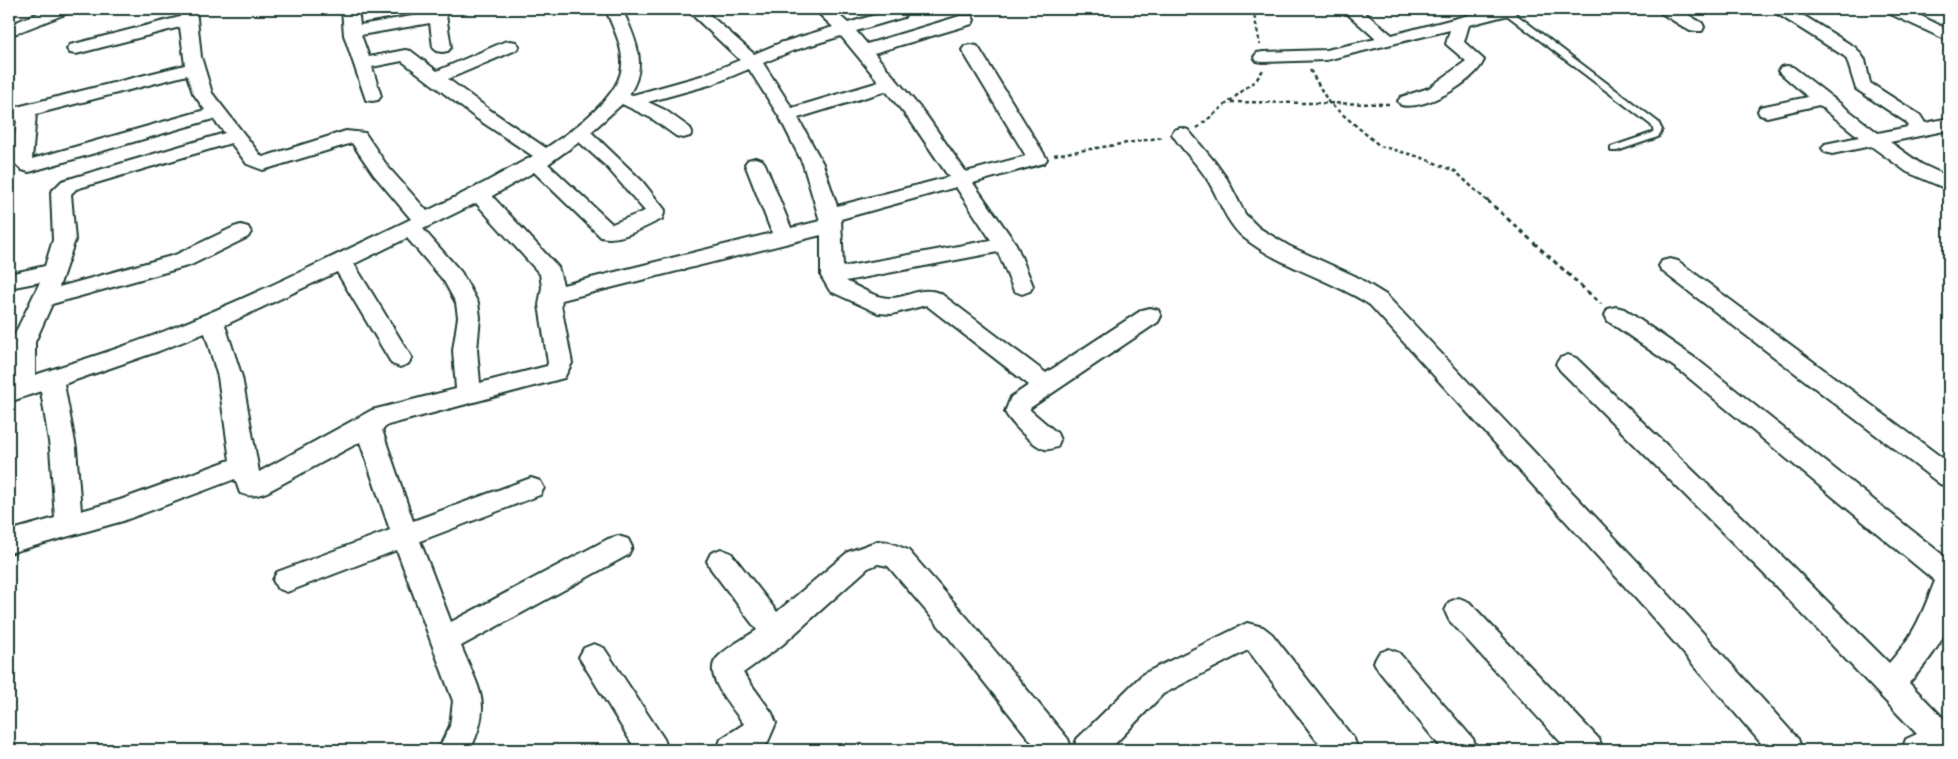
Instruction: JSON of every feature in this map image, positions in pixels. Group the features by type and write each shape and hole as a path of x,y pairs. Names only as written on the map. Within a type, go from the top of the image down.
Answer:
{"street":[{"path":"9,31 62,9"},
{"path":"350,9 353,31 372,96"},
{"path":"614,9 629,46 632,63 626,98"},
{"path":"694,9 753,62 787,114 813,164 830,219 832,276 838,286 878,306 892,306 925,297 932,298 1045,385"},
{"path":"822,9 845,29 919,119 1005,244 1022,286"},
{"path":"1350,9 1389,41"},
{"path":"1263,57 1326,55 1389,41 1508,9"},
{"path":"1667,9 1696,26"},
{"path":"1782,9 1850,52 1856,60 1862,85 1914,119 1920,131"},
{"path":"1894,9 1949,36"},
{"path":"353,31 437,13 442,47"},
{"path":"236,136 69,184 62,188 64,240 55,270 23,342 16,391 116,358 286,288 479,194 542,160 580,134 626,98 707,80 786,47 898,13"},
{"path":"76,49 188,14 196,68 202,91 253,161 262,164 346,137 358,137 453,277 468,303 469,317 465,350 469,395"},
{"path":"863,51 966,20"},
{"path":"1407,101 1428,97 1447,87 1474,63 1474,58 1455,44 1462,22"},
{"path":"435,78 510,46"},
{"path":"552,295 824,227 830,219 961,178 1037,159 972,50"},
{"path":"362,64 405,55 542,160 608,232 619,230 655,214 655,210 635,185 580,134"},
{"path":"196,68 18,113 22,161 29,166 218,112"},
{"path":"1787,71 1914,168 1949,184"},
{"path":"787,114 890,84"},
{"path":"626,98 658,114 683,132"},
{"path":"1767,111 1823,99"},
{"path":"1832,148 1949,124"},
{"path":"1180,134 1221,186 1234,214 1252,234 1278,249 1357,286 1378,300 1658,603 1787,750"},
{"path":"755,164 772,203 784,238"},
{"path":"212,320 230,377 249,486 258,485 381,417 556,372 560,363 550,305 553,287 550,272 479,194"},
{"path":"42,298 182,260 241,232"},
{"path":"832,276 1005,244"},
{"path":"341,261 400,358"},
{"path":"1670,266 1949,477"},
{"path":"9,281 55,270"},
{"path":"1616,315 1691,367 1949,576"},
{"path":"1048,440 1017,412 1020,404 1045,385 1150,316"},
{"path":"1568,364 1890,683 1936,744"},
{"path":"52,379 63,448 69,526"},
{"path":"373,423 369,433 372,443 405,536 468,700 469,713 465,728 453,750"},
{"path":"9,542 69,526 179,490 244,466"},
{"path":"287,580 531,488"},
{"path":"444,640 618,547"},
{"path":"732,750 756,734 761,723 726,673 727,667 774,633 858,560 870,554 891,553 898,558 960,630 1057,750"},
{"path":"721,561 773,627 774,633"},
{"path":"1890,683 1915,655 1930,631 1949,582"},
{"path":"1459,611 1588,750"},
{"path":"1088,750 1153,684 1246,636 1253,636 1262,643 1343,750"},
{"path":"594,657 653,750"},
{"path":"1389,662 1462,750"}],"lane":[{"path":"1508,9 1655,124 1658,130 1655,135 1614,149"}],"path":[{"path":"1037,159 1079,149 1180,134 1199,127 1257,79 1263,70 1265,64 1253,9"},
{"path":"1302,57 1329,103 1380,146 1420,157 1456,171 1589,296 1616,315"},
{"path":"1230,102 1390,104 1407,101"}]}
